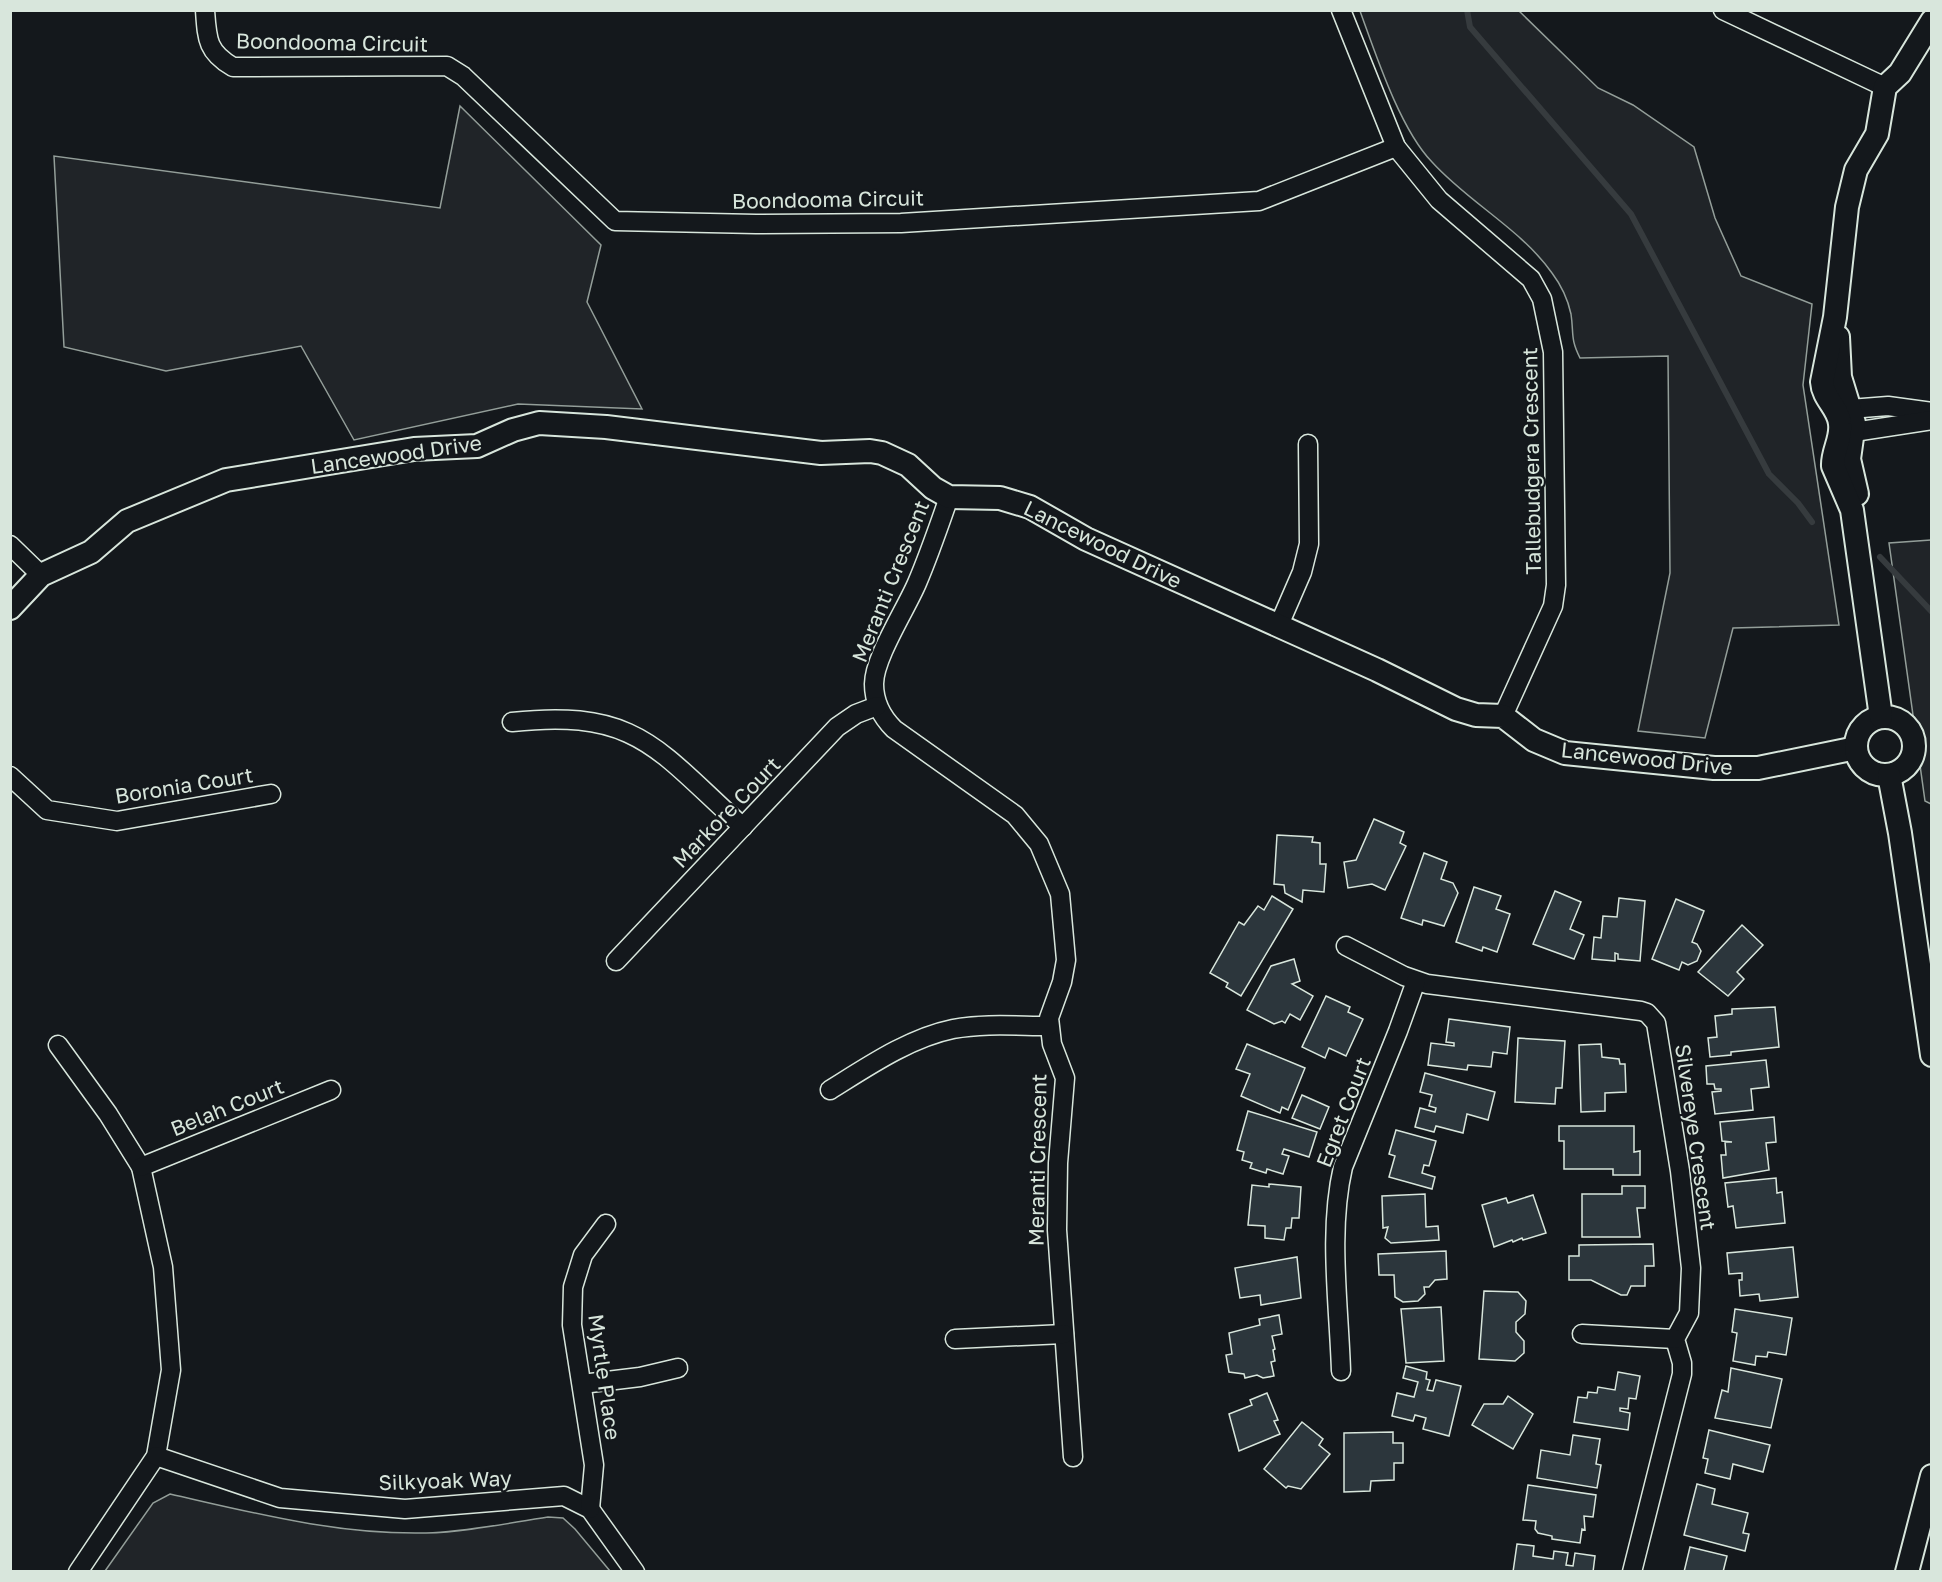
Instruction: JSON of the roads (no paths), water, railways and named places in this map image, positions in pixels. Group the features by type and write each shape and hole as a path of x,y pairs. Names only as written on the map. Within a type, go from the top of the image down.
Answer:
{"street":[{"name":"Boondooma Circuit","path":"205,10 207,39 217,58 233,67 447,66 463,76 615,220 756,224 901,222 1259,201 1396,147"},
{"path":"1341,10 1396,147"},
{"path":"1724,10 1885,87"},
{"path":"1932,21 1900,73 1885,87 1876,134 1856,170 1847,207 1835,317 1822,382 1822,392 1843,410 1888,406 1932,412"},
{"name":"Tallebudgera Crescent","path":"1396,147 1439,200 1531,279 1542,299 1548,323 1553,352 1556,585 1553,606 1503,716"},
{"path":"1843,410 1839,418 1847,433"},
{"path":"1847,433 1932,420"},
{"name":"Lancewood Drive","path":"10,608 41,575 91,552 127,521 226,480 414,448 477,446 513,430 539,423 606,427 821,453 870,451 882,453 908,465 933,488 949,497 975,500 1000,498 1030,507 1086,539 1279,626 1456,710 1476,715 1503,716 1534,740 1565,753 1714,768 1758,768 1856,748"},
{"path":"1847,433 1833,459 1833,466 1852,510 1881,717"},
{"path":"1279,626 1302,572 1309,544 1308,444"},
{"name":"Meranti Crescent","path":"949,497 917,583 878,664 874,684 877,706 894,729 1015,815 1043,852 1060,894 1066,948 1064,972 1050,1009 1049,1026 1065,1078 1057,1201 1073,1457"},
{"path":"10,545 41,575"},
{"name":"Markore Court","path":"616,961 837,727 856,714 877,706"},
{"path":"1881,717 1903,723 1914,742 1912,758 1908,764 1903,770 1889,776 1866,769 1856,748 1862,728 1881,717"},
{"path":"512,722 573,718 630,732 675,762 743,827"},
{"name":"Boronia Court","path":"10,776 47,810 117,821 271,794"},
{"path":"1889,776 1900,833 1932,1055"},
{"name":"Silvereye Crescent","path":"1346,946 1416,981 1598,1008 1641,1011 1652,1018 1662,1048 1691,1268 1689,1312 1675,1339"},
{"name":"Egret Court","path":"1341,1371 1336,1218 1338,1190 1343,1167 1416,981"},
{"path":"830,1090 887,1057 936,1034 975,1027 1049,1026"},
{"path":"58,1045 108,1114 141,1167 163,1267 171,1370 156,1456 78,1572"},
{"name":"Belah Court","path":"141,1167 331,1090"},
{"name":"Myrtle Place","path":"590,1509 594,1465 572,1325 573,1287 583,1255 606,1224"},
{"path":"955,1339 1064,1334"},
{"path":"1582,1334 1675,1339 1682,1363 1682,1374 1632,1572"},
{"path":"582,1384 640,1377 678,1368"},
{"name":"Silkyoak Way","path":"156,1456 280,1498 405,1509 564,1496 590,1509 635,1572"},
{"path":"1907,1572 1932,1476"}],"waterway":[{"path":"1467,10 1470,27 1631,214 1769,474 1798,503 1812,522"},
{"path":"1880,557 1932,612"}]}
